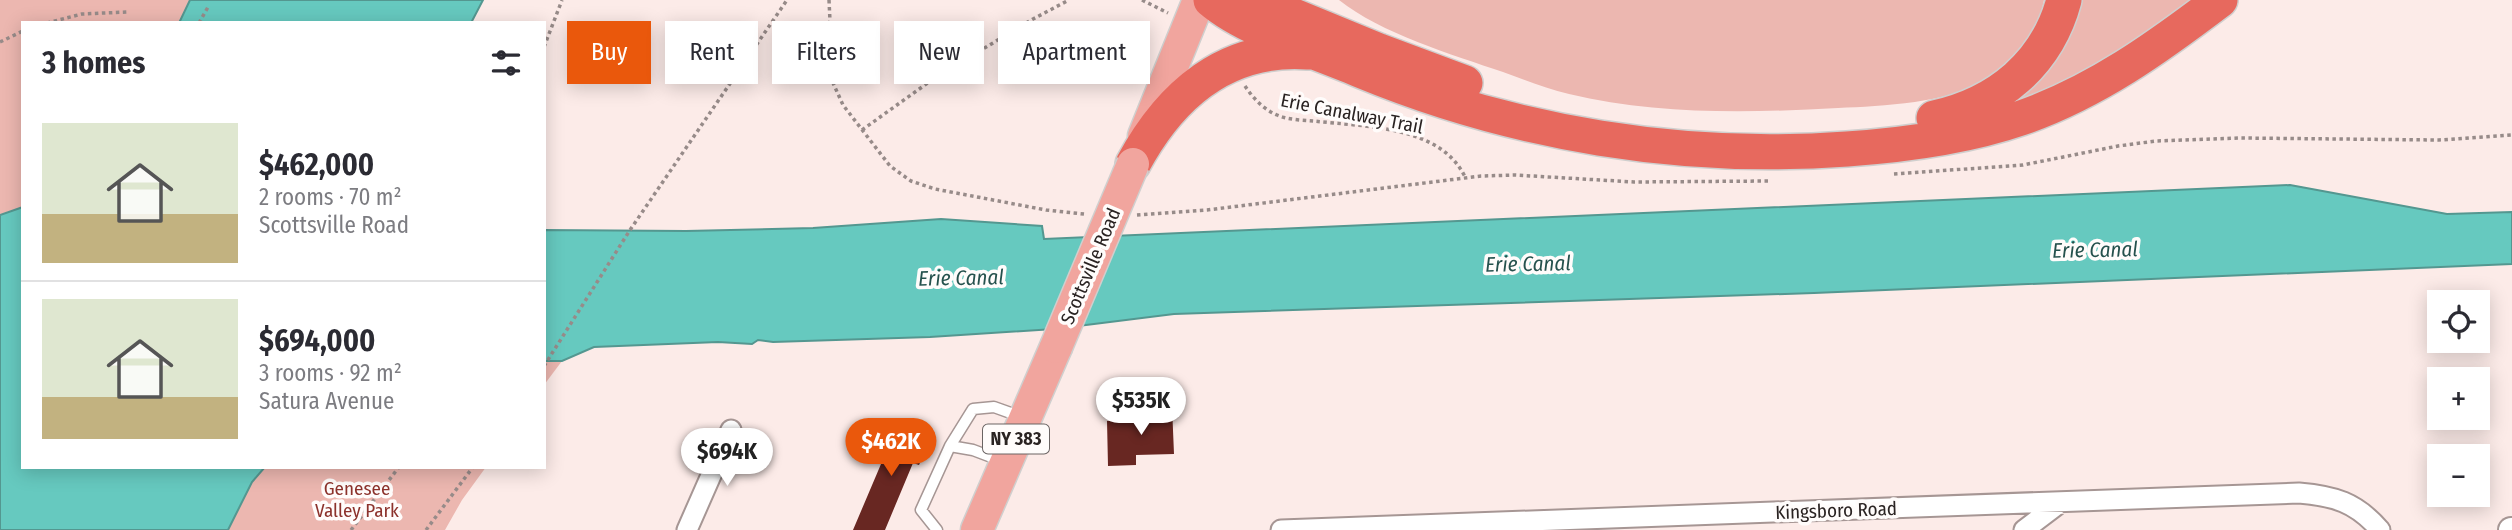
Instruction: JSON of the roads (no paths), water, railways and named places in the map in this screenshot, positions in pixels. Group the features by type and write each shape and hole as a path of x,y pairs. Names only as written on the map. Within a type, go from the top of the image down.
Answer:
{"highway":[{"path":"1255,0 1419,67 1550,107 1613,121 1678,128 1792,132 1852,129 1927,120 1983,102 2013,82 2039,55 2056,23 2064,0"},
{"path":"1200,8 1244,21 1387,81 1455,104 1531,125 1643,145 1732,151 1831,150 1922,141 2022,117 2068,99 2123,69 2220,0"},
{"path":"1133,164 1150,134 1189,89 1234,63 1281,52 1325,55"}],"main road":[{"name":"Scottsville Road","path":"976,530 1200,8"}],"street":[{"path":"687,530 731,430"},
{"name":"Kingsboro Road","path":"1281,530 1589,524 2299,493 2327,495 2347,502 2370,517 2380,530"},
{"path":"2024,530 2061,502"}],"lane":[{"path":"937,530 921,510 950,446 973,409 994,407 1025,418"},
{"path":"950,446 973,450 1006,463"}],"water":[{"path":"190,0 483,0 472,21 180,21"},
{"name":"Erie Canal","path":"2290,185 2447,214 2512,212 2512,264 1814,293 1174,314 1054,329 930,337 773,342 758,340 752,344 718,342 594,347 562,361 546,361 546,230 813,228 941,219 1042,226 1044,239"},
{"path":"21,208 21,469 263,469 252,482 228,530 0,530 0,215"}],"park label":[{"name":"Genesee Valley Park","path":"357,499"}]}
